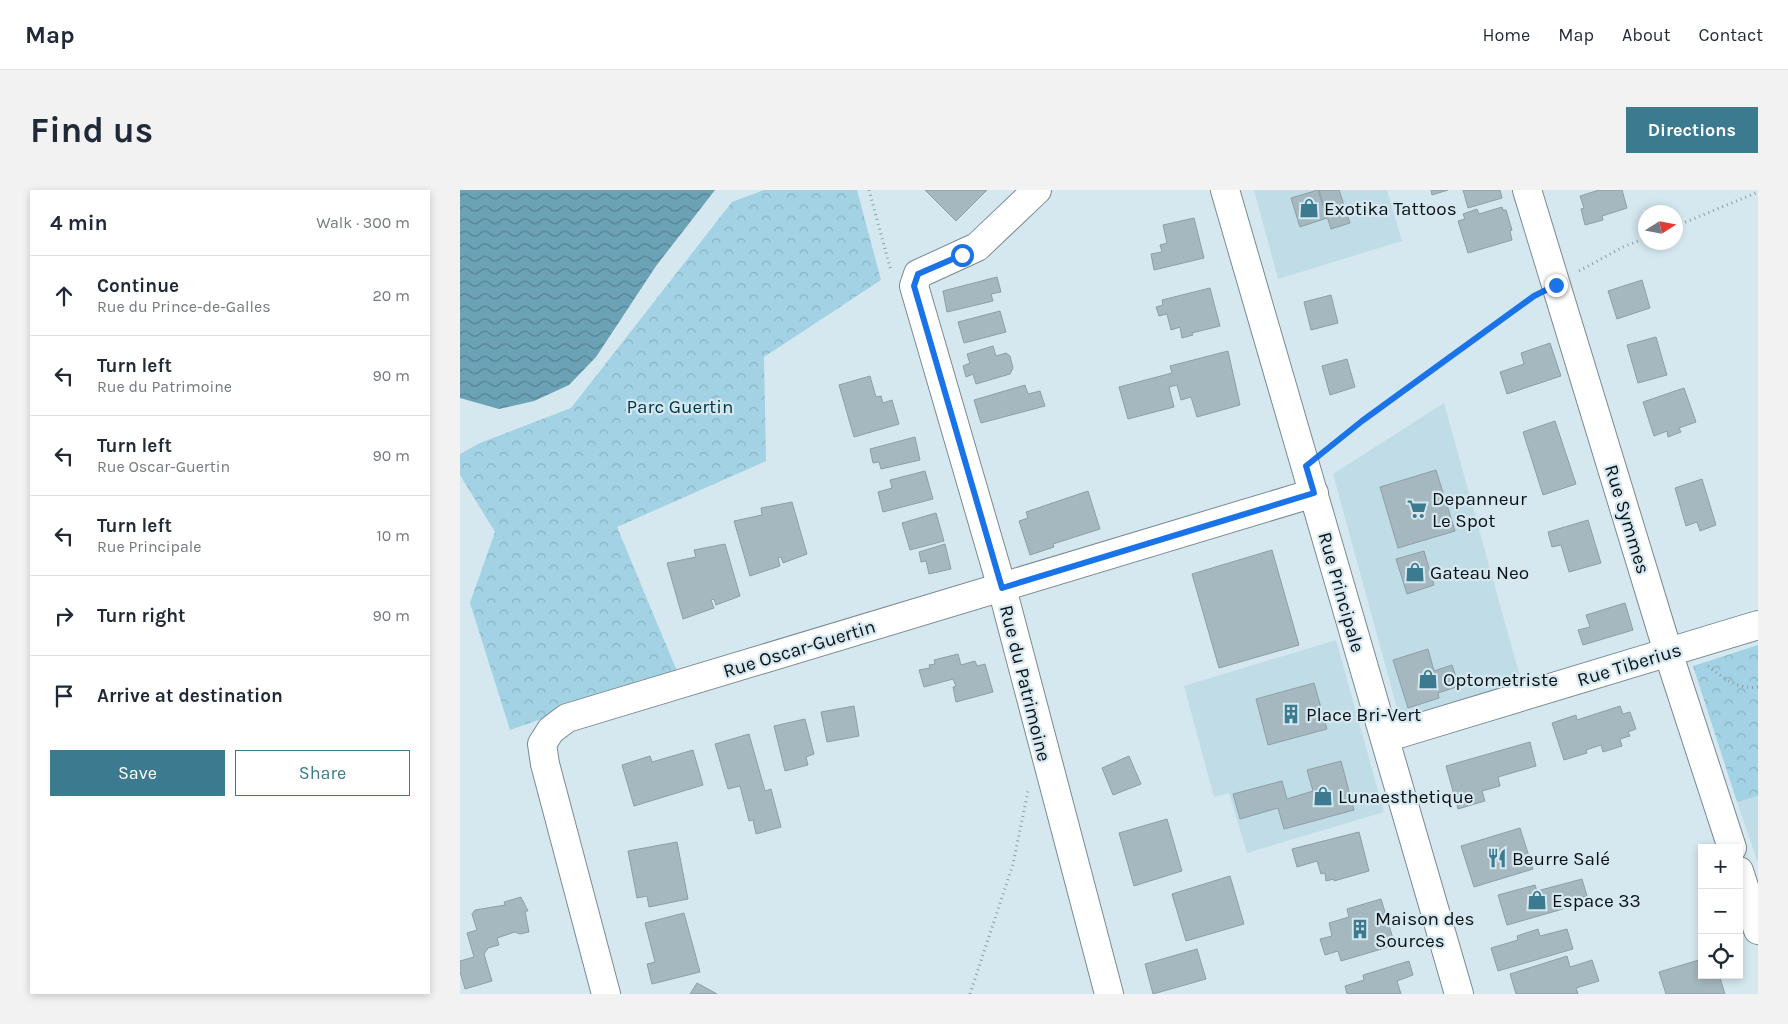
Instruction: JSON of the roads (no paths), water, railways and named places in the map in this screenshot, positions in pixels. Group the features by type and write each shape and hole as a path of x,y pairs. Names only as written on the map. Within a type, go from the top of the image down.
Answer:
{"street":[{"name":"Rue du Patrimoine","path":"1037,190 977,247 918,274 914,286 1002,588 1108,994"},
{"name":"Rue Principale","path":"1225,190 1459,994"},
{"name":"Rue Symmes","path":"1528,190 1668,652 1731,844"},
{"name":"Rue Oscar-Guertin","path":"606,994 545,764 542,744 551,730 567,718 1314,493"},
{"name":"Rue Tiberius","path":"1385,738 1758,625"},
{"path":"1743,883 1758,930"}],"water":[{"path":"460,190 715,190 656,266 596,357 569,385 534,401 499,409 460,398"}],"place":[{"name":"Exotika Tattoos","path":"1309,208"},
{"name":"Depanneur Le Spot","path":"1417,509"},
{"name":"Gateau Neo","path":"1415,572"},
{"name":"Optometriste","path":"1428,679"},
{"name":"Place Bri-Vert","path":"1291,714"},
{"name":"Lunaesthetique","path":"1323,796"},
{"name":"Beurre Salé","path":"1497,858"},
{"name":"Espace 33","path":"1537,900"},
{"name":"Maison des Sources","path":"1360,929"}],"park label":[{"name":"Parc Guertin","path":"680,406"}]}
